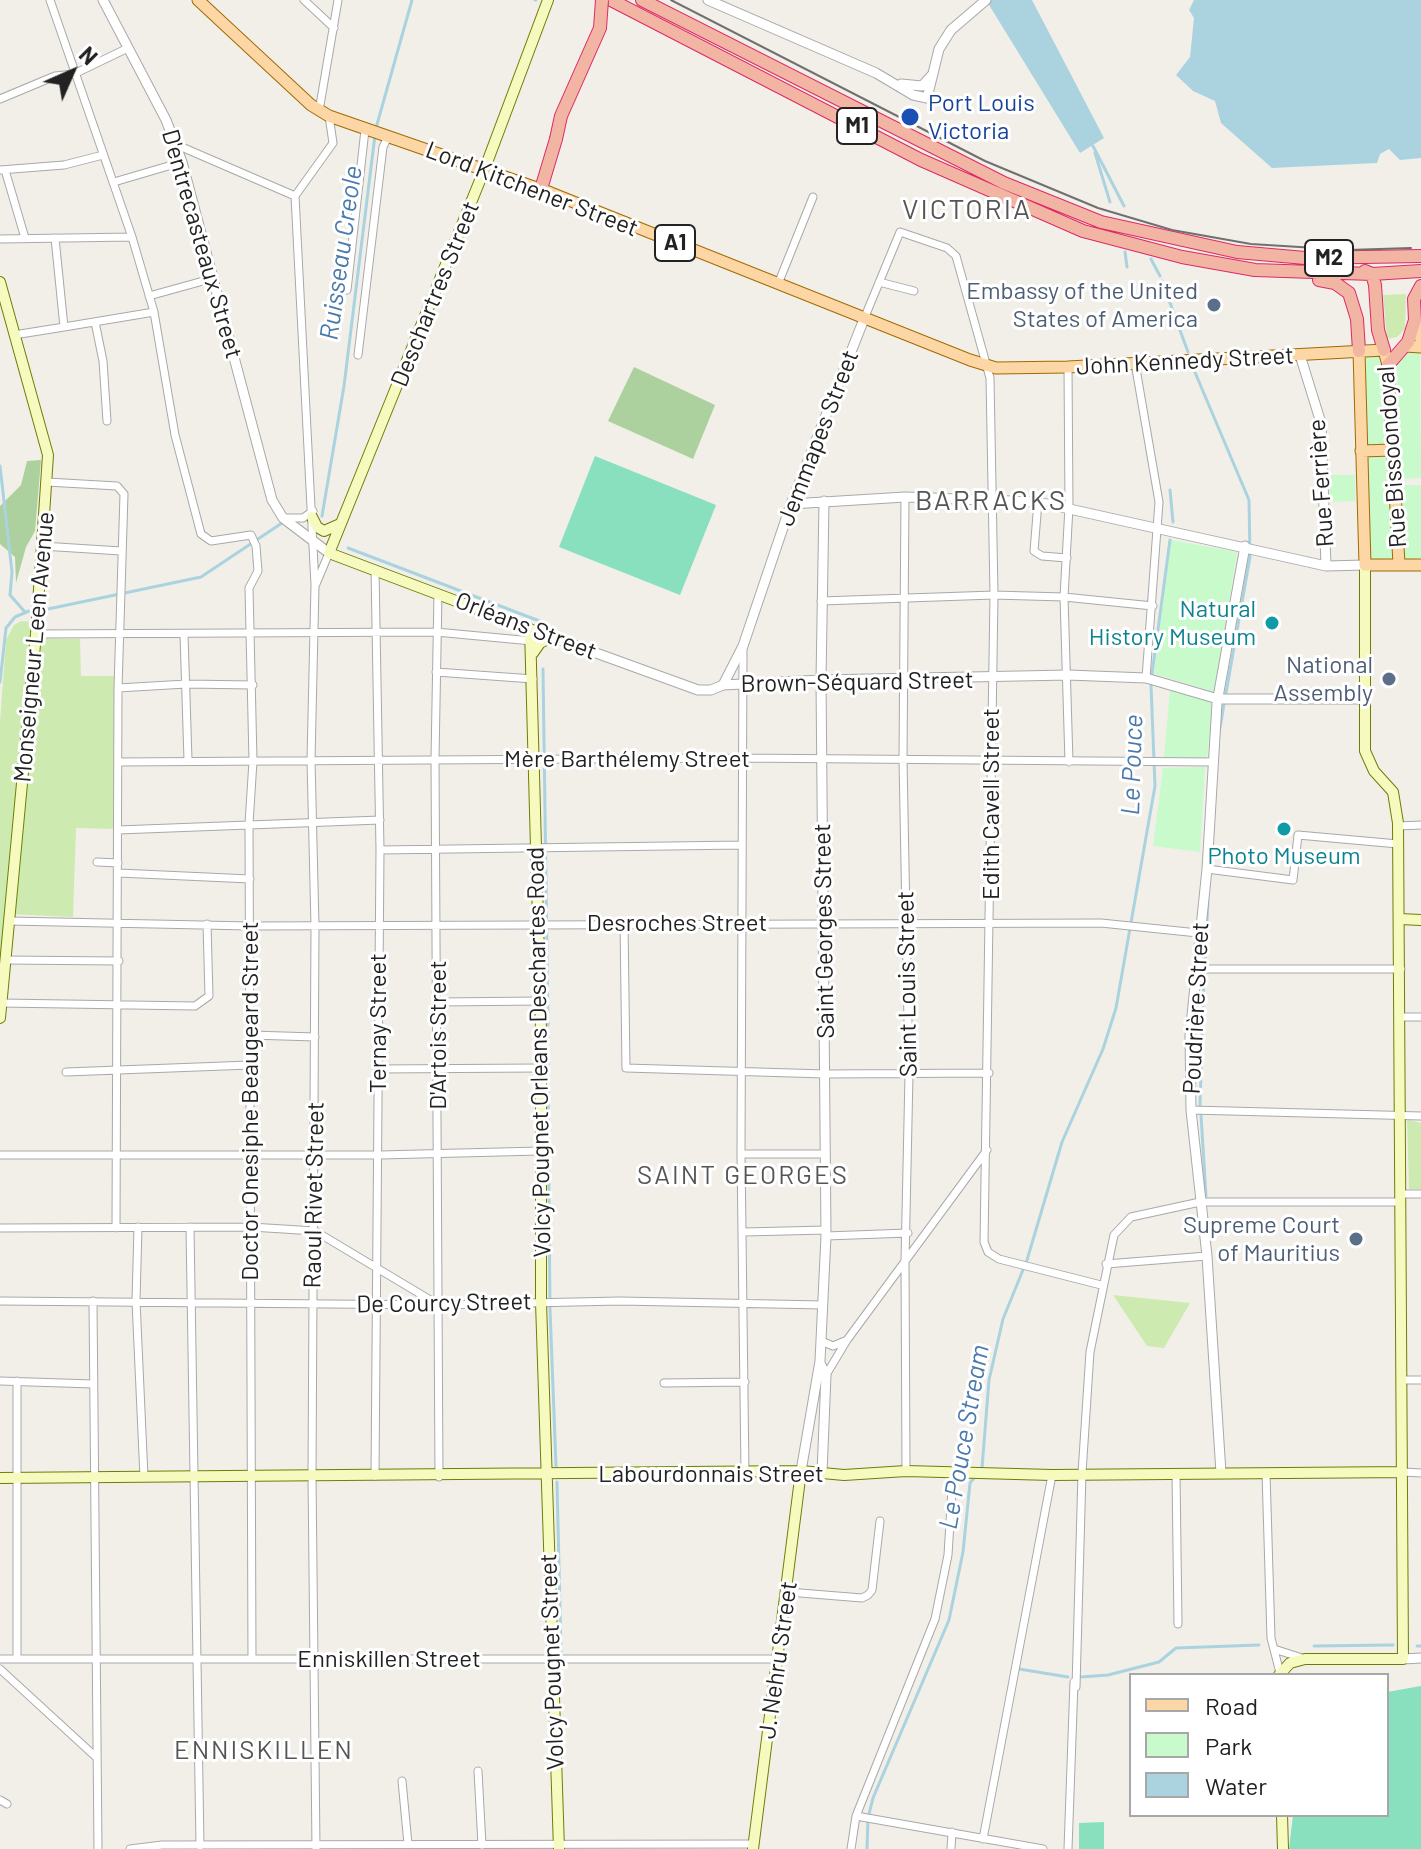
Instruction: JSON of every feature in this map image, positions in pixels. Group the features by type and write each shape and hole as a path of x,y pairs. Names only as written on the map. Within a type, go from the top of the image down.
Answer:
{"highway":[{"path":"541,189 561,116 600,28 601,0 659,24"},
{"name":"M1","path":"611,0 950,174 1060,223 1160,252 1255,270 1372,274 1421,271"},
{"name":"M1","path":"642,0 1004,183 1101,222 1152,236 1237,252"},
{"path":"650,0 670,14"},
{"path":"1237,252 1272,262 1353,267 1372,274 1378,330 1384,350"},
{"name":"M2","path":"1237,252 1305,258 1421,256"},
{"path":"1255,270 1281,278 1329,281 1342,286 1354,306 1359,351"},
{"path":"1388,365 1405,346 1415,320 1421,286"}],"main road":[{"name":"Lord Kitchener Street","path":"198,0 324,114 541,189 987,365"},
{"name":"Deschartres Street","path":"329,553 485,168 548,0"},
{"name":"Monseigneur Leen Avenue","path":"0,282 48,455 36,634 0,1018"},
{"path":"1415,320 1421,340"},
{"path":"1405,346 1421,347"},
{"name":"John Kennedy Street","path":"987,365 1068,367 1384,350"},
{"name":"Rue Bissoondoyal","path":"1384,350 1388,365 1399,564"},
{"path":"1281,1673 1290,1663 1305,1659 1403,1659 1398,826 1393,792 1368,761 1359,351"},
{"path":"1361,451 1393,450"},
{"path":"312,514 317,527 324,531 340,524"},
{"name":"Orléans Street","path":"329,553 530,629"},
{"path":"1365,565 1421,565"},
{"name":"Volcy Pougnet Orleans Deschartes Road","path":"530,629 540,1001 540,1151 547,1302 546,1475"},
{"path":"532,660 540,643 552,637"},
{"path":"1400,919 1421,920"},
{"name":"Labourdonnais Street","path":"0,1478 439,1477 801,1471 1052,1475 1403,1472"},
{"name":"J. Nehru Street","path":"753,1846 788,1592 801,1471"},
{"name":"Volcy Pougnet Street","path":"546,1475 558,1847"},
{"path":"1282,1817 1283,1849"}],"street":[{"path":"14,335 154,312 114,182 50,0"},
{"name":"D'entrecasteaux Street","path":"103,0 177,145 272,500 283,518 329,553"},
{"path":"304,0 334,28"},
{"path":"177,145 295,196 333,143 324,114 338,0"},
{"path":"708,0 890,81 913,95 927,98 933,85 938,52 951,30 985,0"},
{"path":"0,99 55,76 74,74 128,48"},
{"path":"347,290 378,134"},
{"path":"358,355 383,147 378,134"},
{"path":"25,238 2,168 64,165 103,155"},
{"path":"114,182 182,162"},
{"name":"Raoul Rivet Street","path":"295,196 315,585 311,823 315,926 312,1476 316,1848"},
{"path":"778,284 813,197"},
{"name":"Jemmapes Street","path":"723,685 743,646 791,504 900,232"},
{"name":"Edith Cavell Street","path":"900,232 947,248 956,256 987,365 994,595 990,679 992,923 985,1247 993,1256 1101,1285"},
{"path":"0,239 132,237"},
{"path":"55,238 64,327"},
{"path":"149,296 214,278"},
{"path":"879,282 914,291"},
{"name":"Doctor Onesiphe Beaugeard Street","path":"154,312 175,435 201,534 211,541 247,534 254,537 258,571 249,588 253,685 249,824 252,1658"},
{"path":"95,322 103,361 107,421"},
{"name":"Rue Ferrière","path":"1300,355 1321,423 1326,566"},
{"path":"1141,363 1158,477 1158,528 1146,678"},
{"path":"1068,367 1069,507 1064,597 1069,762"},
{"path":"47,482 122,489 124,494 118,688 119,1070 116,1228"},
{"path":"791,504 905,497 1038,502 1326,566 1365,565"},
{"name":"Saint Louis Street","path":"905,497 903,760 909,1074 908,1233 905,1261 906,1471"},
{"name":"Saint Georges Street","path":"801,1471 820,1361 826,1233 821,680 824,501"},
{"path":"1038,502 1034,551 1042,556 1067,558"},
{"path":"283,518 303,518 312,514"},
{"path":"42,546 121,551"},
{"name":"Poudrière Street","path":"1221,1473 1207,1256 1191,1110 1190,1035 1198,933 1210,869 1211,762 1218,699 1249,547"},
{"name":"Deschartres Street","path":"315,585 329,553"},
{"name":"Ternay Street","path":"375,569 380,820 377,1069 380,1155 375,1476"},
{"name":"D'Artois Street","path":"438,593 435,759 439,1002 439,1477"},
{"path":"821,601 994,595 1064,597 1153,606"},
{"name":"Orléans Street","path":"530,629 698,690 711,690 723,685"},
{"path":"36,634 376,635 436,632 532,641"},
{"path":"184,634 188,760"},
{"name":"Jemmapes Street","path":"743,646 741,1154 745,1473"},
{"path":"436,672 533,679"},
{"name":"Brown-Séquard Street","path":"723,685 1068,675 1146,678 1218,699 1365,699"},
{"path":"118,688 186,684 253,685"},
{"name":"Mère Barthélemy Street","path":"118,762 741,758 1211,762"},
{"path":"118,830 380,820"},
{"path":"1398,826 1421,825"},
{"path":"1210,869 1293,880 1298,835 1398,844"},
{"path":"380,850 742,845"},
{"path":"97,862 118,863"},
{"path":"119,873 250,879"},
{"name":"Desroches Street","path":"10,921 250,926 824,922 1120,924 1198,933"},
{"path":"624,923 626,1068 742,1073 989,1073"},
{"path":"1,1003 195,1006 209,996 207,924"},
{"path":"5,960 119,961"},
{"path":"1195,969 1401,969"},
{"path":"439,1002 540,1001"},
{"path":"1400,1017 1421,1017"},
{"path":"251,1035 315,1037"},
{"path":"66,1072 250,1065"},
{"path":"377,1069 540,1068"},
{"path":"1191,1110 1421,1116"},
{"path":"826,1375 847,1340 988,1148"},
{"path":"0,1155 380,1155 540,1151"},
{"path":"741,1154 826,1154"},
{"path":"1081,1489 1076,1687 1076,1670 1081,1489 1090,1352 1101,1285 1114,1235 1131,1217 1200,1202 1401,1198 1421,1194"},
{"path":"138,1227 136,1301 144,1477"},
{"path":"190,1227 200,1846"},
{"path":"0,1228 251,1227 315,1231 439,1305"},
{"path":"744,1232 908,1233"},
{"path":"1106,1264 1207,1256"},
{"name":"De Courcy Street","path":"0,1301 439,1305 744,1301 823,1305"},
{"path":"93,1301 98,1849"},
{"path":"821,1341 833,1346 847,1340"},
{"name":"Saint Georges Street","path":"820,1361 826,1375 822,1473"},
{"path":"1403,1380 1421,1380"},
{"path":"0,1381 93,1384"},
{"path":"17,1381 17,1659"},
{"path":"664,1383 745,1382"},
{"path":"810,1417 825,1419"},
{"name":"Labourdonnais Street","path":"1403,1472 1421,1473"},
{"path":"851,1849 856,1816 935,1619 948,1555 953,1473"},
{"path":"1068,1849 1082,1473"},
{"path":"1266,1473 1271,1638 1280,1673"},
{"path":"1176,1474 1178,1624"},
{"path":"983,1839 1052,1475"},
{"path":"788,1592 862,1598 868,1595 872,1590 880,1521"},
{"path":"1274,1649 1305,1659"},
{"name":"Enniskillen Street","path":"0,1659 197,1657 316,1663 550,1658 779,1659"},
{"path":"1403,1659 1421,1658"},
{"path":"0,1669 97,1758"},
{"path":"478,1771 482,1845"},
{"path":"402,1781 408,1844"},
{"path":"856,1816 1043,1849"},
{"path":"951,1849 952,1832"},
{"path":"130,1849 408,1844 753,1846"}],"green space":[{"path":"1406,294 1405,329 1397,337 1387,339 1383,295"},
{"path":"1420,351 1421,478 1397,479 1391,370 1406,352"},
{"path":"1362,354 1380,354 1386,370 1388,446 1364,447"},
{"path":"634,367 715,405 693,459 608,421"},
{"path":"1390,452 1397,560 1368,561 1364,454"},
{"path":"595,456 716,505 680,595 559,547"},
{"path":"41,460 35,531 26,547 16,583 15,557 0,544 0,506 21,485 27,461"},
{"path":"1329,475 1355,475 1355,501 1330,502"},
{"path":"1398,485 1421,485 1421,558 1402,560"},
{"path":"1171,540 1237,552 1215,692 1154,674"},
{"path":"21,621 34,622 34,638 80,639 81,676 116,676 115,829 76,828 73,917 7,914 0,971 0,722 6,640 14,625"},
{"path":"1170,690 1213,702 1207,759 1164,757"},
{"path":"1205,767 1200,852 1153,846 1163,768"},
{"path":"1407,1119 1421,1123 1421,1189 1409,1189"},
{"path":"1113,1295 1190,1303 1164,1348 1147,1346"},
{"path":"1421,1686 1421,1849 1289,1849 1293,1817 1389,1817 1389,1692"},
{"path":"1104,1822 1104,1849 1079,1849 1079,1823"}],"water":[{"path":"986,0 1032,0 1104,138 1080,153"},
{"path":"1194,0 1421,0 1421,158 1400,160 1389,149 1380,154 1377,163 1272,168 1221,123 1215,101 1193,91 1176,75 1190,57 1194,18 1189,10"}],"waterway":[{"name":"Ruisseau Creole","path":"376,128 412,0"},
{"name":"Ruisseau Creole","path":"322,516 344,386 375,135"},
{"path":"1093,146 1124,206"},
{"name":"Le Pouce","path":"1095,153 1110,202"},
{"name":"Le Pouce","path":"1125,252 1127,267"},
{"path":"1151,259 1160,276"},
{"path":"1162,281 1188,352"},
{"path":"1194,370 1249,500 1250,557 1226,693"},
{"path":"0,466 12,572 10,595 25,612"},
{"name":"Le Pouce","path":"1170,490 1173,522"},
{"path":"48,609 201,577 282,523"},
{"name":"Le Pouce","path":"1152,674 1170,540"},
{"path":"348,548 542,622"},
{"path":"0,682 6,628 15,617 29,611"},
{"path":"543,669 548,1025"},
{"name":"Le Pouce Stream","path":"982,1468 989,1380 1003,1319 1027,1260 1062,1142 1103,1049 1116,1008 1155,786 1151,685"},
{"path":"1220,728 1224,704"},
{"path":"1205,964 1208,900"},
{"path":"1200,1105 1204,974"},
{"path":"548,1048 548,1067"},
{"path":"548,1092 550,1309 556,1466"},
{"path":"1201,1115 1206,1196"},
{"name":"Le Pouce Stream","path":"867,1849 868,1818 873,1798 949,1620 963,1552 970,1483 975,1477"},
{"path":"557,1482 561,1652"},
{"path":"1081,1677 1108,1675 1159,1662 1176,1648 1259,1645"},
{"path":"1314,1646 1393,1645"},
{"path":"1019,1669 1068,1677"}],"tram line":[{"path":"671,0 985,161 1098,208 1172,230 1251,244 1348,250 1411,248"}],"place":[{"name":"Port Louis Victoria","path":"910,117"},
{"name":"Embassy of the United States of America","path":"1214,305"},
{"name":"Natural History Museum","path":"1272,623"},
{"name":"National Assembly","path":"1389,679"},
{"name":"Photo Museum","path":"1284,829"},
{"name":"Supreme Court of Mauritius","path":"1356,1239"}],"district":[{"name":"VICTORIA","path":"967,210"},
{"name":"BARRACKS","path":"991,501"},
{"name":"SAINT GEORGES","path":"743,1175"},
{"name":"ENNISKILLEN","path":"264,1750"}]}
